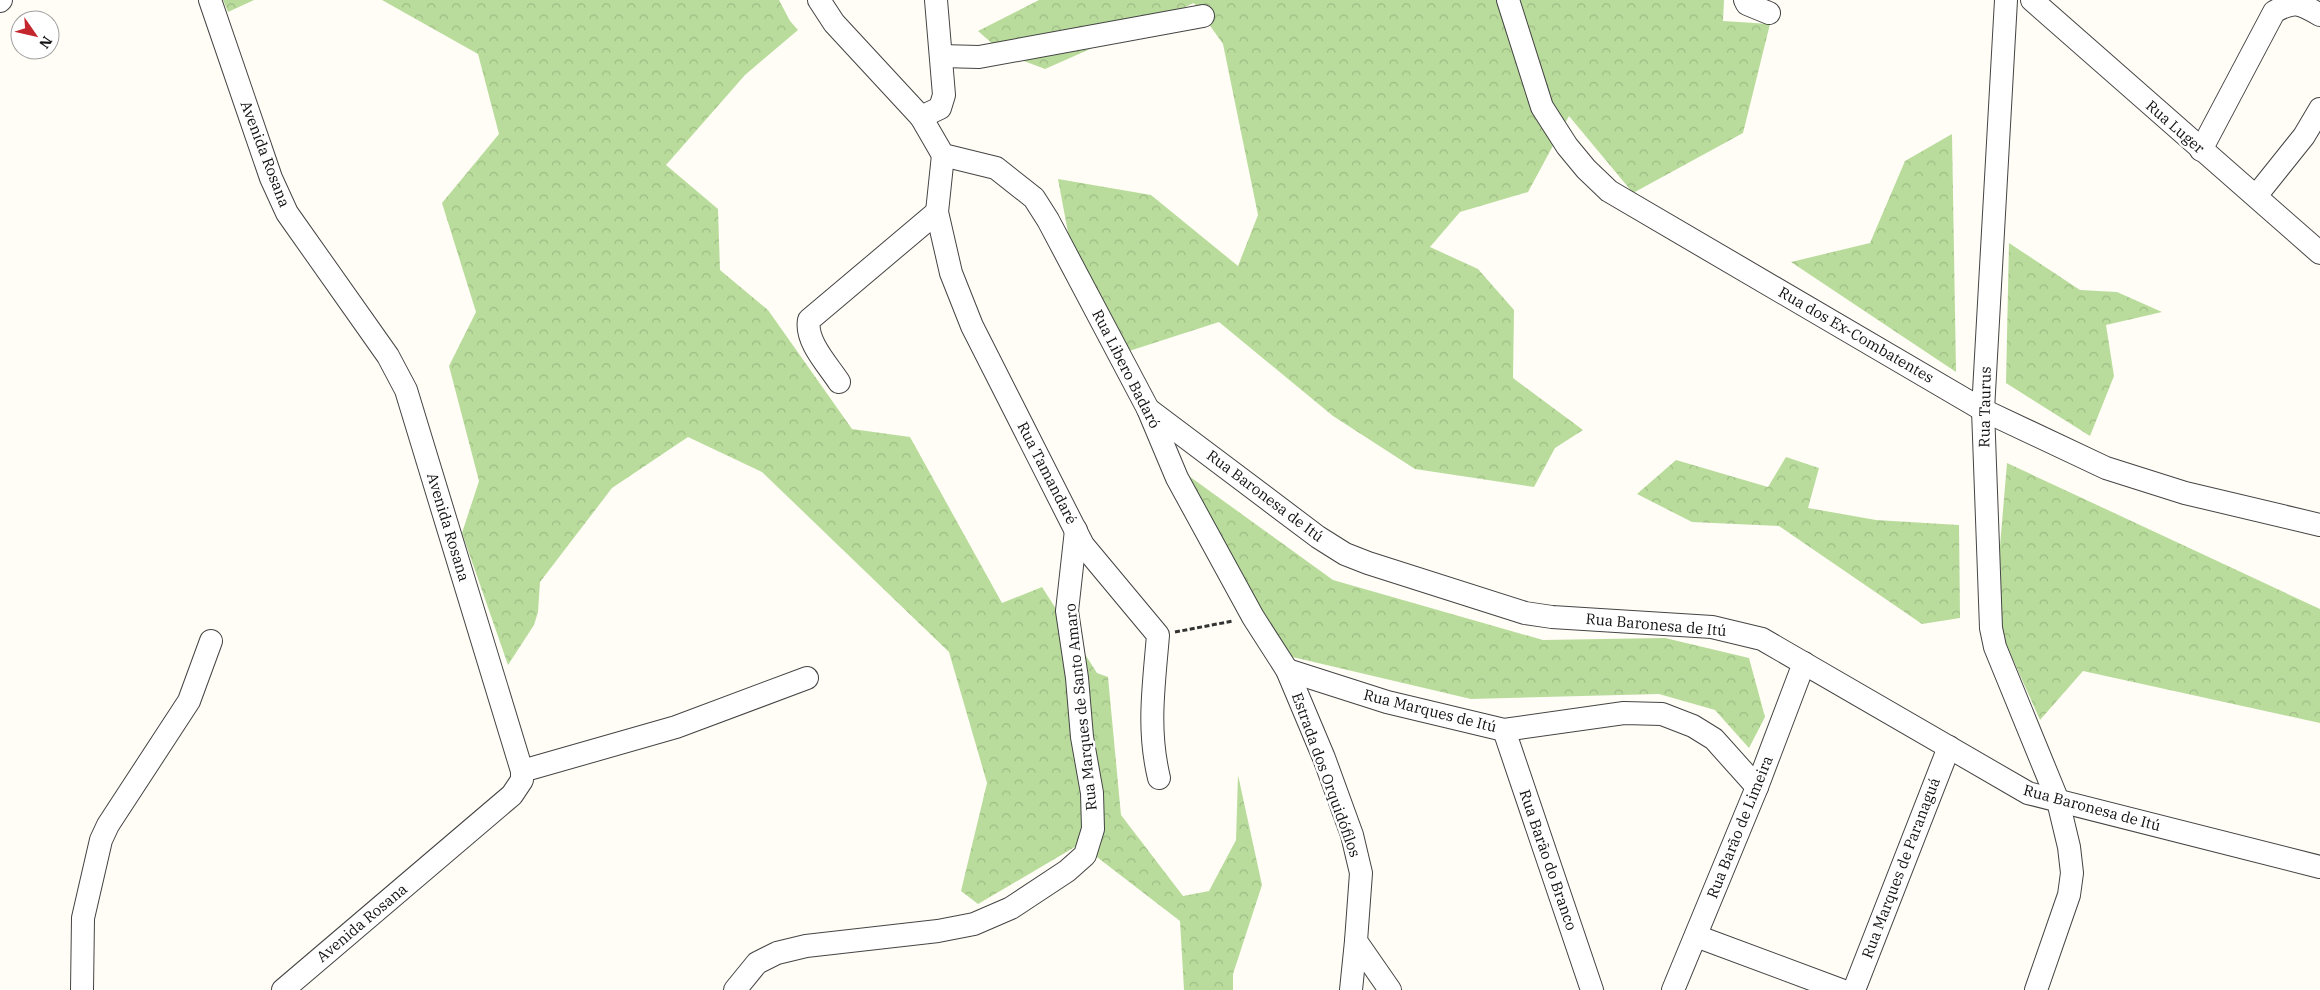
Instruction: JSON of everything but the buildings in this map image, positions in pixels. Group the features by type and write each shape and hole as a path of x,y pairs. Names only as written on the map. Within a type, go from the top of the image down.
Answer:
{"street":[{"name":"Avenida Rosana","path":"210,0 271,178 287,213 388,356 406,390 522,771 522,780 512,795 283,990"},
{"path":"819,0 834,23 921,117 943,155"},
{"path":"921,117 940,108 944,95 936,0"},
{"name":"Rua dos Ex-Combatentes","path":"1508,0 1542,107 1567,146 1586,169 1609,190 1983,410 2106,468 2185,493 2320,525"},
{"path":"1745,0 1747,4 1769,13"},
{"name":"Rua Taurus","path":"2006,0 1983,410 1991,628 1995,647 2058,802 2069,847 2071,881 2069,895 2036,990"},
{"name":"Rua Luger","path":"2032,0 2201,150 2320,252"},
{"path":"2201,150 2274,12 2285,2 2296,1 2320,15"},
{"path":"941,56 979,57 1203,16"},
{"path":"2256,196 2304,136 2320,109"},
{"name":"Rua Tamandaré","path":"943,155 937,212 951,273 972,326 1083,545 1158,635"},
{"name":"Rua Libero Badaró","path":"943,155 996,168 1034,198 1048,220 1148,410 1178,478 1253,617 1287,670"},
{"path":"839,382 811,339 807,330 809,320 937,212"},
{"name":"Rua Baronesa de Itú","path":"1148,410 1318,537 1345,554 1368,564 1525,613 1552,617 1712,627 1762,639 2028,793 2320,867"},
{"name":"Rua Marques de Santo Amaro","path":"735,990 757,963 777,953 806,946 938,931 974,924 1010,908 1067,871 1084,855 1093,829 1092,793 1082,737 1077,678 1067,611 1076,530"},
{"path":"1158,635 1151,720 1152,750 1159,778"},
{"path":"82,990 83,918 101,840 108,825 189,701 211,641"},
{"name":"Rua Barão de Limeira","path":"1673,990 1758,787 1804,663"},
{"name":"Rua Marques de Itú","path":"1287,670 1387,702 1504,730 1624,713 1662,714 1693,726 1714,739 1758,787"},
{"name":"Estrada dos Orquidófilos","path":"1287,670 1324,758 1362,872 1352,990"},
{"path":"522,771 676,727 806,678"},
{"name":"Rua Barão do Branco","path":"1504,730 1592,990"},
{"name":"Rua Marques de Paranaguá","path":"1854,990 1949,747"},
{"path":"1696,936 1841,990"},
{"path":"1356,941 1390,990"}],"path":[{"path":"1158,635 1253,617"}],"green space":[{"path":"223,0 254,0 228,12"},
{"path":"382,0 779,0 790,21 798,30 745,75 666,165 718,209 720,270 768,310 852,429 910,437 1002,603 1042,587 1097,673 1108,677 1121,815 1183,896 1209,891 1236,840 1238,775 1262,885 1233,974 1233,990 1184,990 1180,921 1080,844 978,904 961,891 987,783 949,652 762,472 688,437 612,488 540,582 538,612 534,625 508,665 462,533 479,481 449,366 476,312 442,203 499,134 478,54"},
{"path":"1039,0 1724,0 1723,21 1770,24 1743,133 1633,193 1569,116 1528,192 1460,212 1430,247 1478,269 1514,310 1513,378 1583,430 1555,448 1534,487 1415,469 1333,416 1219,322 1126,352 1069,238 1058,179 1151,195 1238,266 1258,215 1223,44 1194,3 1045,69 1003,53 978,31"},
{"path":"1952,134 1956,372 1791,262 1870,243 1905,161"},
{"path":"2009,243 2080,290 2117,292 2162,312 2106,325 2114,376 2090,436 2006,383"},
{"path":"1786,457 1819,468 1808,508 1876,520 1959,525 1960,618 1922,624 1779,526 1692,522 1637,494 1676,460 1768,487"},
{"path":"2007,463 2320,609 2320,723 2083,671 2040,720 1994,617"},
{"path":"1182,471 1333,580 1543,640 1665,638 1749,658 1765,717 1749,748 1715,710 1659,694 1471,699 1284,655"}]}
